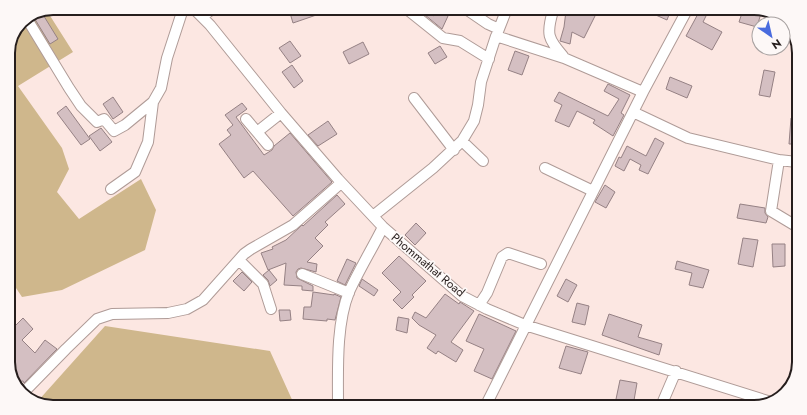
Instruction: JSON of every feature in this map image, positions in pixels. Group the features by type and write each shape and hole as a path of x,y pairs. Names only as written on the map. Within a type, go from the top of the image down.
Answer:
{"street":[{"path":"111,189 135,172 148,142 153,102 160,88 167,58 181,15"},
{"path":"414,15 443,38 460,41 489,59"},
{"path":"475,15 498,32 564,58 643,92"},
{"path":"373,216 454,150 462,141 474,121 481,82 504,15"},
{"path":"552,15 549,35 550,41 564,58"},
{"path":"488,400 593,190 684,15"},
{"name":"Phommathat Road","path":"202,17 341,183 383,227 462,296 525,325 762,399"},
{"path":"30,24 68,88 81,106 97,122 104,119 114,132 153,102"},
{"path":"414,98 454,150"},
{"path":"633,112 688,138 779,160 792,161"},
{"path":"257,132 281,113"},
{"path":"246,119 268,145"},
{"path":"462,141 483,161"},
{"path":"779,160 771,211 792,224"},
{"path":"545,168 593,190"},
{"path":"27,389 92,323 102,317 112,314 168,313 187,309 203,300 251,249 294,225 341,183"},
{"path":"338,400 340,330 349,293 383,227"},
{"path":"479,305 487,293 504,255 508,253 541,264"},
{"path":"239,260 263,284 271,309"},
{"path":"302,274 349,293"},
{"path":"664,400 676,371"}],"shaded area":[{"path":"50,16 73,52 18,86 62,148 69,169 57,192 79,219 141,179 156,210 145,250 62,290 22,297 15,286 15,51 19,36 23,30 34,20"},
{"path":"105,326 270,351 292,400 48,400 41,398"}],"building":[{"path":"291,15 316,15 293,23"},
{"path":"425,15 448,16 442,29"},
{"path":"566,15 596,15 584,38 572,32 570,44 560,41"},
{"path":"656,15 669,15 667,20"},
{"path":"697,15 706,15 703,22 722,32 712,50 686,36"},
{"path":"741,15 760,16 751,16 751,25 739,22"},
{"path":"44,17 58,39 50,44 35,20"},
{"path":"290,41 301,56 290,63 279,48"},
{"path":"363,42 369,54 349,64 343,52"},
{"path":"440,46 447,57 435,64 428,53"},
{"path":"515,51 529,56 522,75 508,70"},
{"path":"292,65 303,81 294,88 282,72"},
{"path":"764,70 775,72 770,97 759,95"},
{"path":"670,77 692,86 687,98 666,89"},
{"path":"608,84 630,95 621,113 624,115 613,136 593,123 595,120 577,111 569,127 555,121 562,105 554,101 559,92 608,116 619,99 604,91"},
{"path":"113,97 123,112 113,119 103,104"},
{"path":"242,103 247,109 236,117 264,155 272,150 274,146 290,133 332,182 293,216 253,171 244,178 219,144 231,135 227,130 233,125 225,115"},
{"path":"66,106 90,139 81,145 57,113"},
{"path":"791,118 792,118 792,144 789,144"},
{"path":"328,121 337,134 318,146 308,135"},
{"path":"101,128 112,142 100,151 89,136"},
{"path":"655,138 664,143 648,174 639,170 641,165 630,159 624,171 615,166 619,157 621,158 627,146 646,156"},
{"path":"605,185 615,192 606,208 595,202"},
{"path":"337,195 345,204 325,222 328,225 315,238 323,246 307,262 317,264 316,272 301,268 296,272 297,278 313,286 313,291 302,290 302,286 284,285 286,263 268,270 261,253 273,249 272,247 286,240"},
{"path":"740,204 765,208 765,213 768,217 766,223 737,218"},
{"path":"416,223 426,233 415,245 405,235"},
{"path":"743,238 758,240 753,267 738,264"},
{"path":"772,244 785,244 785,266 773,267"},
{"path":"399,256 426,281 412,295 414,297 402,309 393,300 401,292 382,273"},
{"path":"347,259 356,263 345,285 337,281"},
{"path":"677,261 709,270 703,288 689,285 692,273 675,269"},
{"path":"269,270 277,280 270,286 268,280 263,275"},
{"path":"242,272 252,282 244,291 233,281"},
{"path":"362,279 378,290 374,296 359,286"},
{"path":"566,279 577,285 568,302 557,296"},
{"path":"313,292 334,294 341,297 335,320 327,319 327,321 303,319 304,307 311,307"},
{"path":"445,294 459,304 460,302 474,311 451,342 463,350 456,362 438,351 436,354 427,348 436,335 419,325 412,318 415,312 426,318"},
{"path":"577,303 589,306 585,325 572,322"},
{"path":"279,310 290,310 291,320 280,321"},
{"path":"479,314 516,331 492,379 474,371 484,349 466,341"},
{"path":"609,314 642,325 638,337 662,344 659,355 602,335"},
{"path":"398,317 409,319 407,333 396,330"},
{"path":"23,318 33,329 22,340 35,353 45,340 57,349 24,383 19,379 15,364 15,326"},
{"path":"566,346 588,352 581,374 559,368"},
{"path":"620,380 637,383 634,400 616,400"}]}
